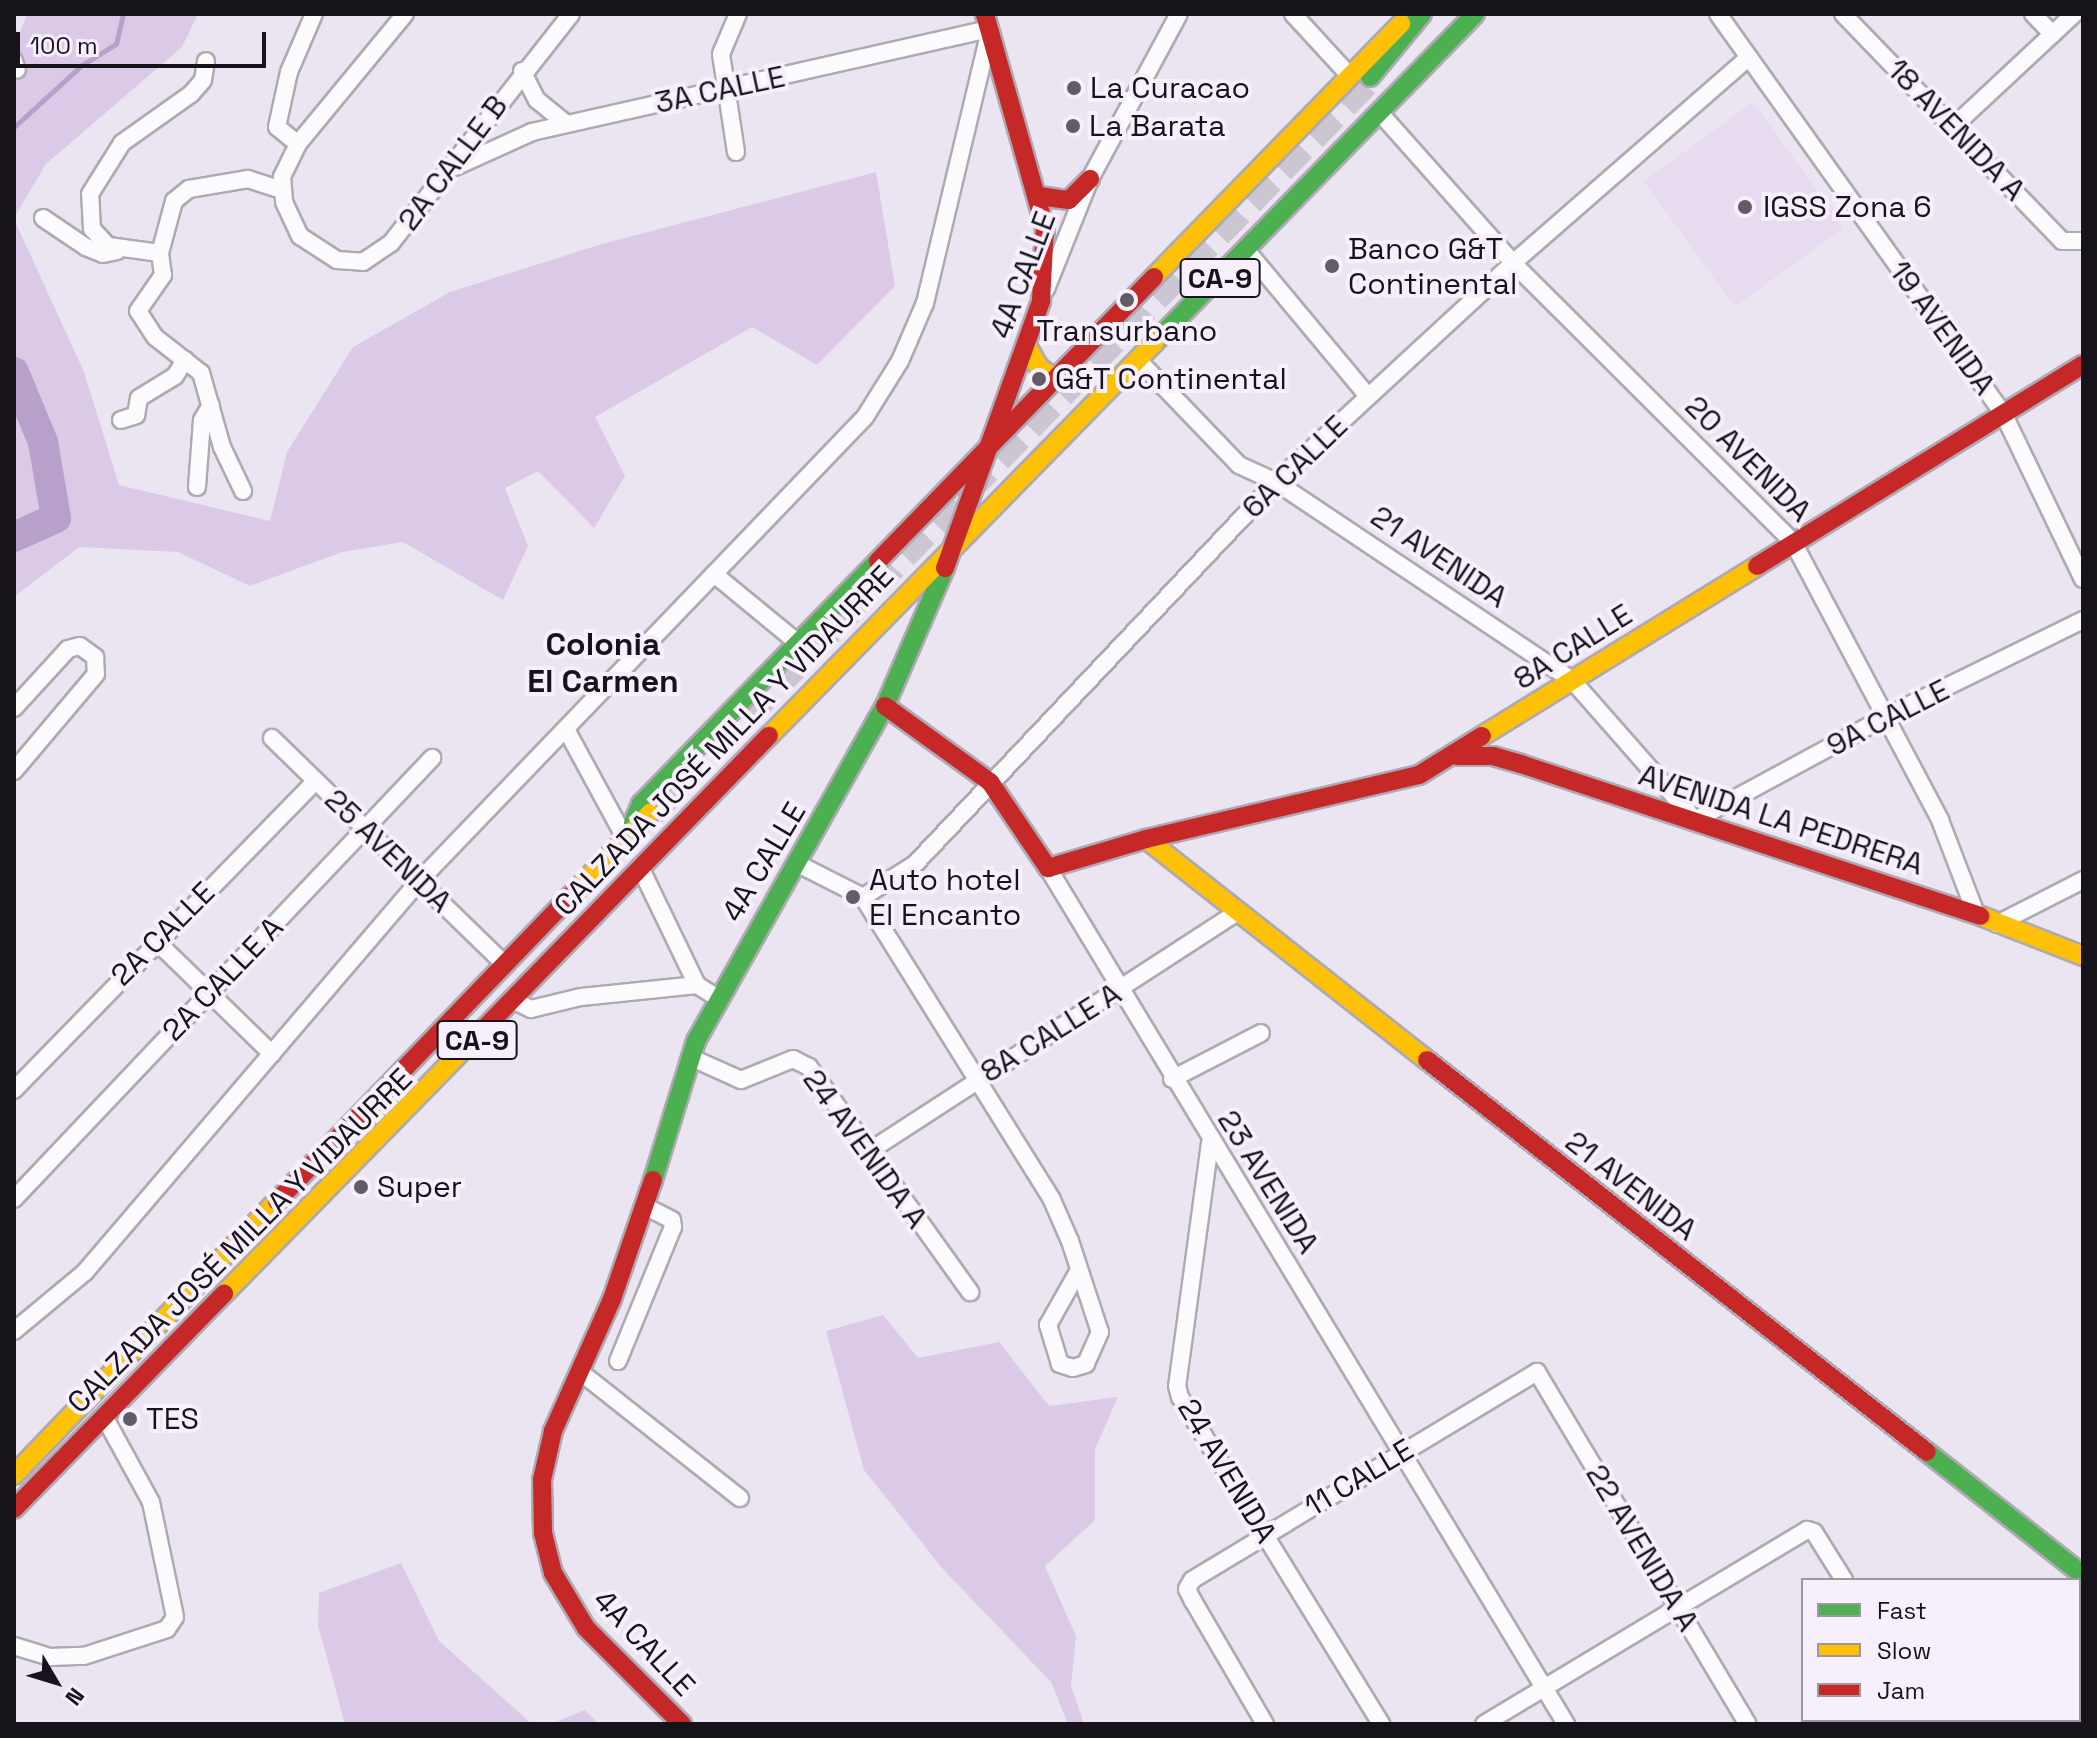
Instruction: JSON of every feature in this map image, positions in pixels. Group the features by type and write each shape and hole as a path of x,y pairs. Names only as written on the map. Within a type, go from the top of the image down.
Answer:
{"main road":[{"name":"CALZADA JOSÉ MILLA Y VIDAURRE","path":"627,837 641,804 1394,27 1421,14"},
{"name":"CALZADA JOSÉ MILLA Y VIDAURRE","path":"1370,77 1421,14"},
{"name":"CALZADA JOSÉ MILLA Y VIDAURRE","path":"14,1509 515,1001 959,537 1247,251 1475,14"},
{"path":"989,19 1039,196 1045,228 1041,301"},
{"path":"1039,196 1069,200 1090,179"},
{"name":"4A CALLE","path":"682,1724 586,1628 553,1573 543,1533 542,1480 553,1431 645,1206 692,1058 718,998 798,864 885,706 959,537 1041,301"},
{"path":"1026,344 1038,366 1054,379"},
{"name":"8A CALLE","path":"1048,868 1146,839 1419,775 1457,756 1572,680 2083,365"},
{"name":"23 AVENIDA","path":"885,706 990,782 1048,868"},
{"name":"AVENIDA LA PEDRERA","path":"1457,756 1493,756 1695,820 1976,914 2083,956"},
{"name":"CALZADA JOSÉ MILLA Y VIDAURRE","path":"18,1465 651,812"},
{"name":"21 AVENIDA","path":"1146,839 1235,914 2083,1575"}],"street":[{"path":"298,144 277,127 289,72 314,14"},
{"path":"243,491 222,447 201,373 155,337 138,311 163,275 160,253 174,201 189,189 248,179 282,190 286,167 298,144 405,14"},
{"name":"2A CALLE B","path":"282,190 294,227 311,246 337,260 371,259 391,243 455,167 522,71 571,14"},
{"path":"736,152 721,54 738,14"},
{"name":"4A CALLE","path":"1041,301 1090,179 1179,14"},
{"path":"1293,14 1348,74"},
{"name":"18 AVENIDA A","path":"1843,14 2062,241 2077,242"},
{"path":"2033,14 2052,34"},
{"path":"1954,126 2074,14"},
{"name":"19 AVENIDA","path":"1723,16 2003,413 2083,579"},
{"path":"14,1331 85,1272 420,880 848,437 900,361 934,273 989,19"},
{"name":"3A CALLE","path":"455,167 532,132 726,89 989,19"},
{"name":"6A CALLE","path":"863,897 915,864 1276,482 1513,263 1749,57"},
{"path":"118,251 92,229 90,194 122,143 191,94 203,80 206,61"},
{"path":"522,71 537,100 567,124"},
{"name":"20 AVENIDA","path":"1380,113 1513,263 1793,542 1940,820 1976,914"},
{"path":"43,218 86,247 103,254 118,251 160,253"},
{"path":"1247,251 1368,396"},
{"path":"121,420 136,415 139,398 175,376 185,360"},
{"name":"21 AVENIDA","path":"1138,360 1239,465 1276,482 1572,680 1695,820"},
{"path":"197,487 202,420 211,405"},
{"path":"714,574 798,643"},
{"name":"9A CALLE","path":"1695,820 1887,716 2083,620"},
{"path":"14,708 68,649 80,646 95,657 96,674 14,771"},
{"path":"567,731 627,837"},
{"name":"25 AVENIDA","path":"272,738 364,831 420,880 504,964"},
{"name":"2A CALLE A","path":"14,1199 432,758"},
{"name":"2A CALLE","path":"14,1090 156,941 316,781"},
{"path":"798,864 863,897 1052,1200 1079,1270 1100,1332 1086,1364 1073,1368 1060,1364 1048,1325 1079,1270"},
{"path":"640,867 697,985 718,998"},
{"name":"23 AVENIDA","path":"1048,868 1210,1143 1403,1451 1566,1724"},
{"path":"1997,924 2083,880"},
{"name":"8A CALLE A","path":"868,1152 976,1079 1119,991 1235,914"},
{"path":"156,941 272,1054"},
{"path":"515,1001 531,1009 581,997 697,985"},
{"path":"1172,1079 1261,1033"},
{"name":"24 AVENIDA A","path":"692,1058 741,1080 793,1059 801,1062 970,1292"},
{"name":"24 AVENIDA","path":"1210,1143 1177,1386 1381,1724"},
{"path":"618,1361 673,1227 672,1220 645,1206"},
{"path":"579,1371 740,1498"},
{"name":"11 CALLE","path":"1265,1724 1187,1589 1192,1580 1537,1372"},
{"name":"22 AVENIDA A","path":"1537,1372 1748,1724"},
{"path":"14,1646 50,1657 84,1656 167,1629 175,1617 151,1502 105,1418"},
{"path":"1484,1724 1811,1530 1843,1578"}],"shaded area":[{"path":"27,14 198,14 182,47 46,164 14,218 14,49"},
{"name":"IGSS Zona 6","path":"1753,102 1844,227 1735,307 1644,181"},
{"path":"876,172 895,286 817,365 752,327 595,417 625,476 594,528 538,471 505,488 528,546 503,600 403,542 342,552 250,586 178,552 79,547 14,597 14,219 84,372 119,485 270,521 287,452 353,347 450,292 602,244"},
{"path":"883,1315 918,1358 999,1342 1049,1406 1118,1397 1095,1449 1095,1520 1045,1566 1076,1636 1071,1686 1084,1724 1068,1724 1051,1682 943,1569 864,1470 826,1331"},
{"path":"401,1563 439,1641 532,1724 345,1724 318,1625 319,1593"},
{"path":"585,1710 599,1724 551,1724"}],"waterway":[{"path":"14,127 82,65 116,44 123,14"},
{"path":"14,372 43,442 56,518 14,537"}],"tunnel":[{"path":"651,812 1370,77"}],"traffic: fast":[{"path":"1370,77 1422,14"},
{"path":"1155,342 1475,14"},
{"path":"633,823 641,804 878,561"},
{"path":"653,1180 696,1041 885,706 945,568"},
{"path":"1927,1452 2083,1575"}],"traffic: slow":[{"path":"1154,277 1401,24"},
{"path":"769,736 1155,342"},
{"path":"1026,344 1038,366 1054,379"},
{"path":"1482,736 1757,566"},
{"path":"578,888 651,812"},
{"path":"1146,839 1427,1060"},
{"path":"1981,916 2083,956"},
{"path":"224,1294 472,1041"},
{"path":"14,1475 277,1201"}],"traffic: jam":[{"path":"945,568 1041,301 1045,228 985,14"},
{"path":"1039,196 1069,200 1090,179"},
{"path":"878,561 1154,277"},
{"path":"1757,566 2083,365"},
{"path":"885,706 990,782 1048,868 1146,839 1419,775 1482,736"},
{"path":"472,1041 769,736"},
{"path":"1457,756 1493,756 1521,764 1981,916"},
{"path":"277,1201 578,888"},
{"path":"1427,1060 1927,1452"},
{"path":"653,1180 612,1299 553,1431 542,1480 543,1533 553,1573 586,1628 682,1724"},
{"path":"14,1509 224,1294"}],"place":[{"name":"La Curacao","path":"1074,88"},
{"name":"La Barata","path":"1073,126"},
{"name":"IGSS Zona 6","path":"1745,207"},
{"name":"Banco G&T Continental","path":"1332,266"},
{"name":"Transurbano","path":"1127,300"},
{"name":"G&T Continental","path":"1039,379"},
{"name":"Auto hotel El Encanto","path":"853,897"},
{"name":"Super","path":"361,1187"},
{"name":"TES","path":"130,1419"}],"district":[{"name":"Colonia El Carmen","path":"603,664"}]}
